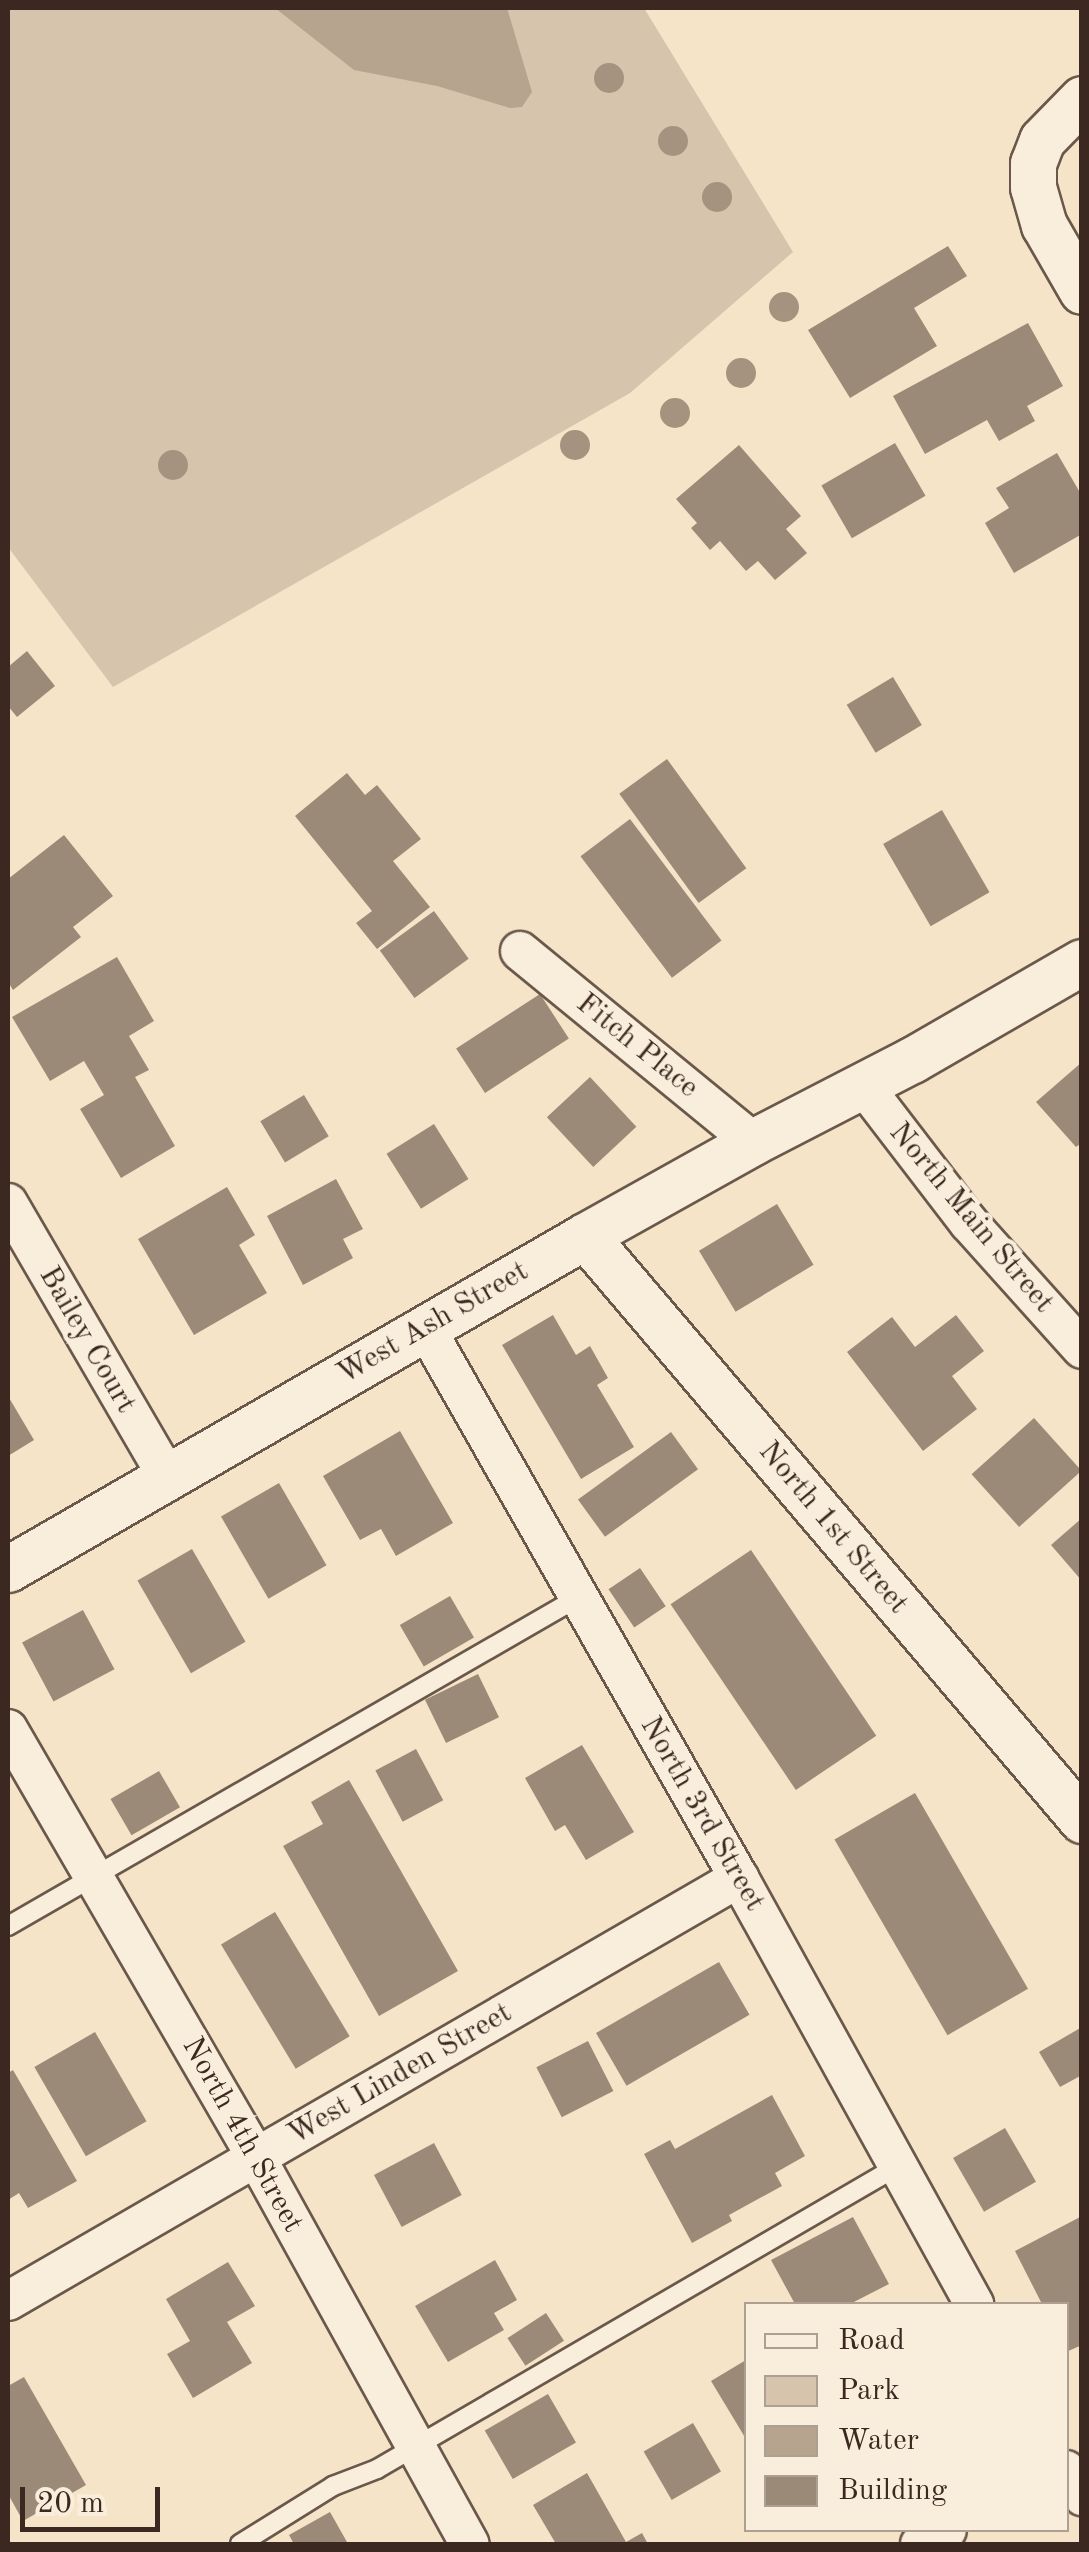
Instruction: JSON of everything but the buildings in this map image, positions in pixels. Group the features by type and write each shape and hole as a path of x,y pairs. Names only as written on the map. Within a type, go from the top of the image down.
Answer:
{"street":[{"path":"1082,99 1042,140 1033,163 1033,187 1044,224 1082,290"},
{"name":"Fitch Place","path":"520,951 753,1142"},
{"name":"West Ash Street","path":"8,1569 585,1236 1082,962"},
{"name":"North Main Street","path":"863,1085 970,1223 1082,1350"},
{"name":"Bailey Court","path":"8,1203 167,1476"},
{"name":"North 1st Street","path":"585,1236 1082,1820"},
{"name":"North 3rd Street","path":"425,1327 740,1878 973,2302"},
{"name":"North 4th Street","path":"8,1729 256,2158 470,2544"},
{"name":"West Linden Street","path":"8,2301 740,1878"},
{"path":"920,2544 943,2532"}],"lane":[{"path":"8,1926 578,1597"},
{"path":"240,2544 334,2486 377,2468 898,2166"}],"green space":[{"path":"8,8 644,8 793,252 630,393 113,687 8,547"}],"water":[{"path":"275,8 507,8 532,92 522,107 510,108 437,86 354,70"}]}
